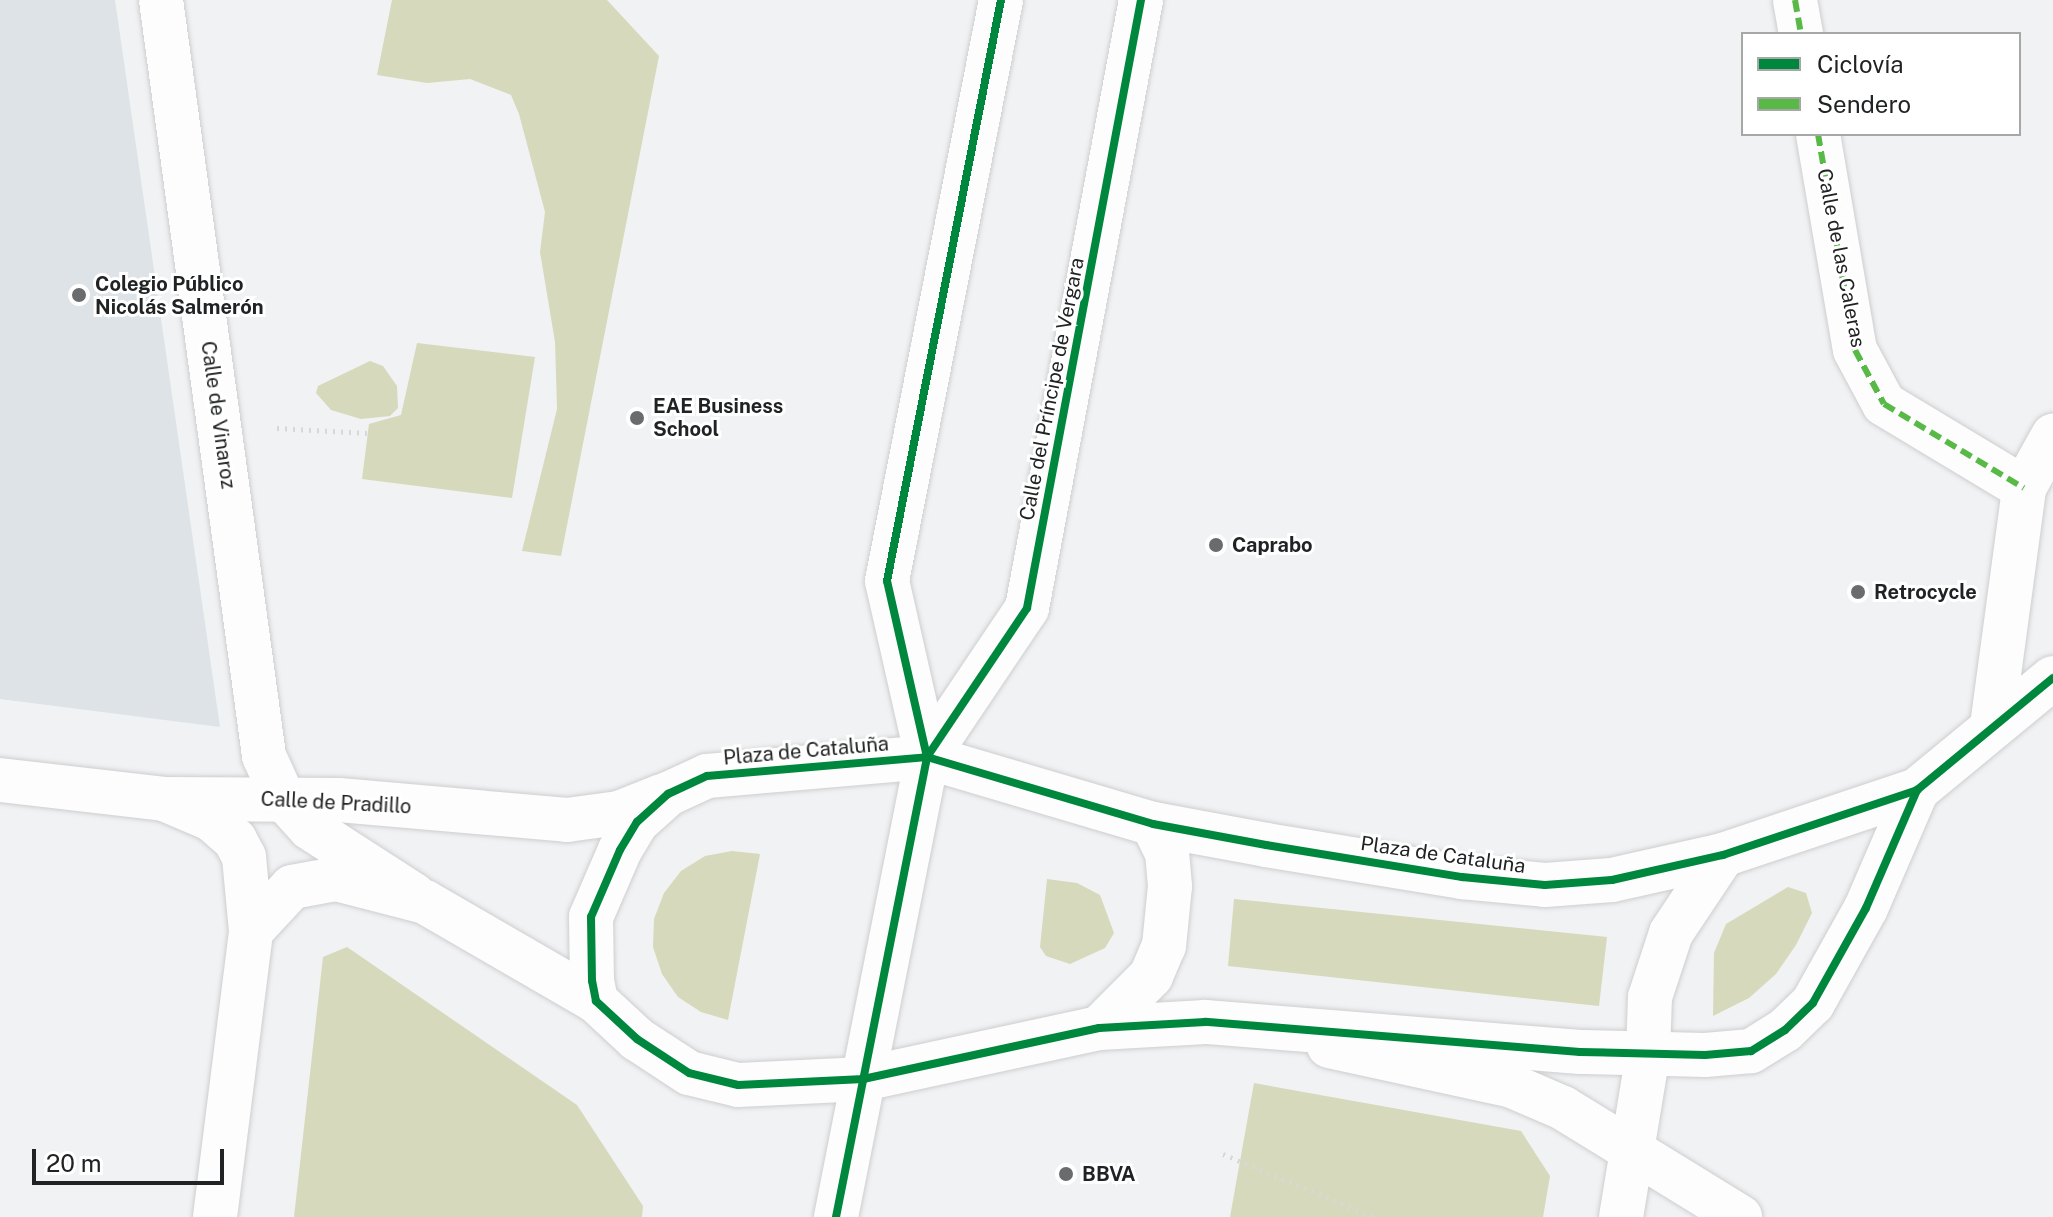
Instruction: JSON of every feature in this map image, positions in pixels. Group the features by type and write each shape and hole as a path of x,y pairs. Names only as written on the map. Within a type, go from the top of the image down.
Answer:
{"street":[{"name":"Calle de Vinaroz","path":"161,0 259,736 283,798"},
{"name":"Calle del Príncipe de Vergara","path":"927,757 887,581 1001,0"},
{"name":"Calle del Príncipe de Vergara","path":"836,1217 927,757 1027,608 1141,0"},
{"path":"1795,0 1801,32"},
{"name":"Calle de las Caleras","path":"1818,136 1855,350 1884,404 2024,488"},
{"path":"1992,726 2024,488 2053,436"},
{"path":"283,798 310,828 425,902 596,1001 637,1039 689,1073 738,1085 864,1079 1099,1028 1236,1025 1648,1054 1751,1051 1795,1021 1813,1003 1866,908 1917,790 1992,726 2048,689"},
{"name":"Plaza de Cataluña","path":"596,1001 591,917 602,884 637,822 668,794 707,776 927,757 1153,824 1462,877 1545,885 1612,880 1723,855 1917,790"},
{"name":"Calle de Pradillo","path":"0,780 164,799 283,798 567,820 619,813 668,794"},
{"path":"164,799 211,819 235,840 244,857 251,931 215,1217"},
{"path":"1099,1028 1151,976 1164,946 1170,886 1167,853 1153,824"},
{"path":"1621,1217 1648,1054 1650,997 1671,933 1723,855"},
{"path":"251,931 283,892 304,881 358,883 425,902"},
{"path":"1236,1025 1512,1086 1563,1108 1634,1148 1740,1217"}],"path":[{"path":"270,428 368,433"},
{"path":"1223,1154 1373,1217"}],"shaded area":[{"name":"Colegio Público Nicolás Salmerón","path":"0,0 115,0 220,727 0,699"}],"green space":[{"path":"392,0 607,0 659,56 561,556 522,551 557,409 555,342 540,252 545,212 519,114 511,95 470,79 427,83 377,75"},
{"path":"417,343 535,357 512,498 362,479 369,424 401,415"},
{"path":"370,361 383,366 397,386 398,408 390,416 361,419 331,410 316,393 318,386"},
{"path":"732,851 760,854 728,1020 701,1012 678,997 662,974 653,947 654,919 664,893 681,871 705,856"},
{"path":"1047,879 1077,883 1100,895 1114,933 1105,948 1070,964 1046,956 1040,947"},
{"path":"1788,887 1806,893 1812,913 1796,945 1776,974 1749,998 1713,1016 1714,953 1726,924"},
{"path":"1234,899 1607,937 1599,1006 1228,966"},
{"path":"347,947 577,1105 643,1206 642,1217 294,1217 323,957"},
{"path":"1254,1083 1521,1131 1550,1176 1543,1217 1230,1217"}],"marked path":[{"path":"1795,0 1801,32"},
{"path":"1818,136 1855,350 1884,404 2024,488"}],"cycle path":[{"path":"836,1217 927,757 887,581 1001,0"},
{"path":"927,757 1027,608 1141,0"},
{"path":"1917,790 1866,908 1813,1003 1785,1030 1751,1051 1705,1055 1580,1052 1205,1022 1099,1028 864,1079 738,1085 689,1073 637,1039 596,1001 592,981 591,917 620,850 637,822 668,794 707,776 927,757 1153,824 1462,877 1545,885 1612,880 1723,855 1917,790 2053,678"}],"place":[{"name":"Colegio Público Nicolás Salmerón","path":"79,295"},
{"name":"EAE Business School","path":"637,418"},
{"name":"Caprabo","path":"1216,545"},
{"name":"Retrocycle","path":"1858,592"},
{"name":"BBVA","path":"1066,1174"}]}
